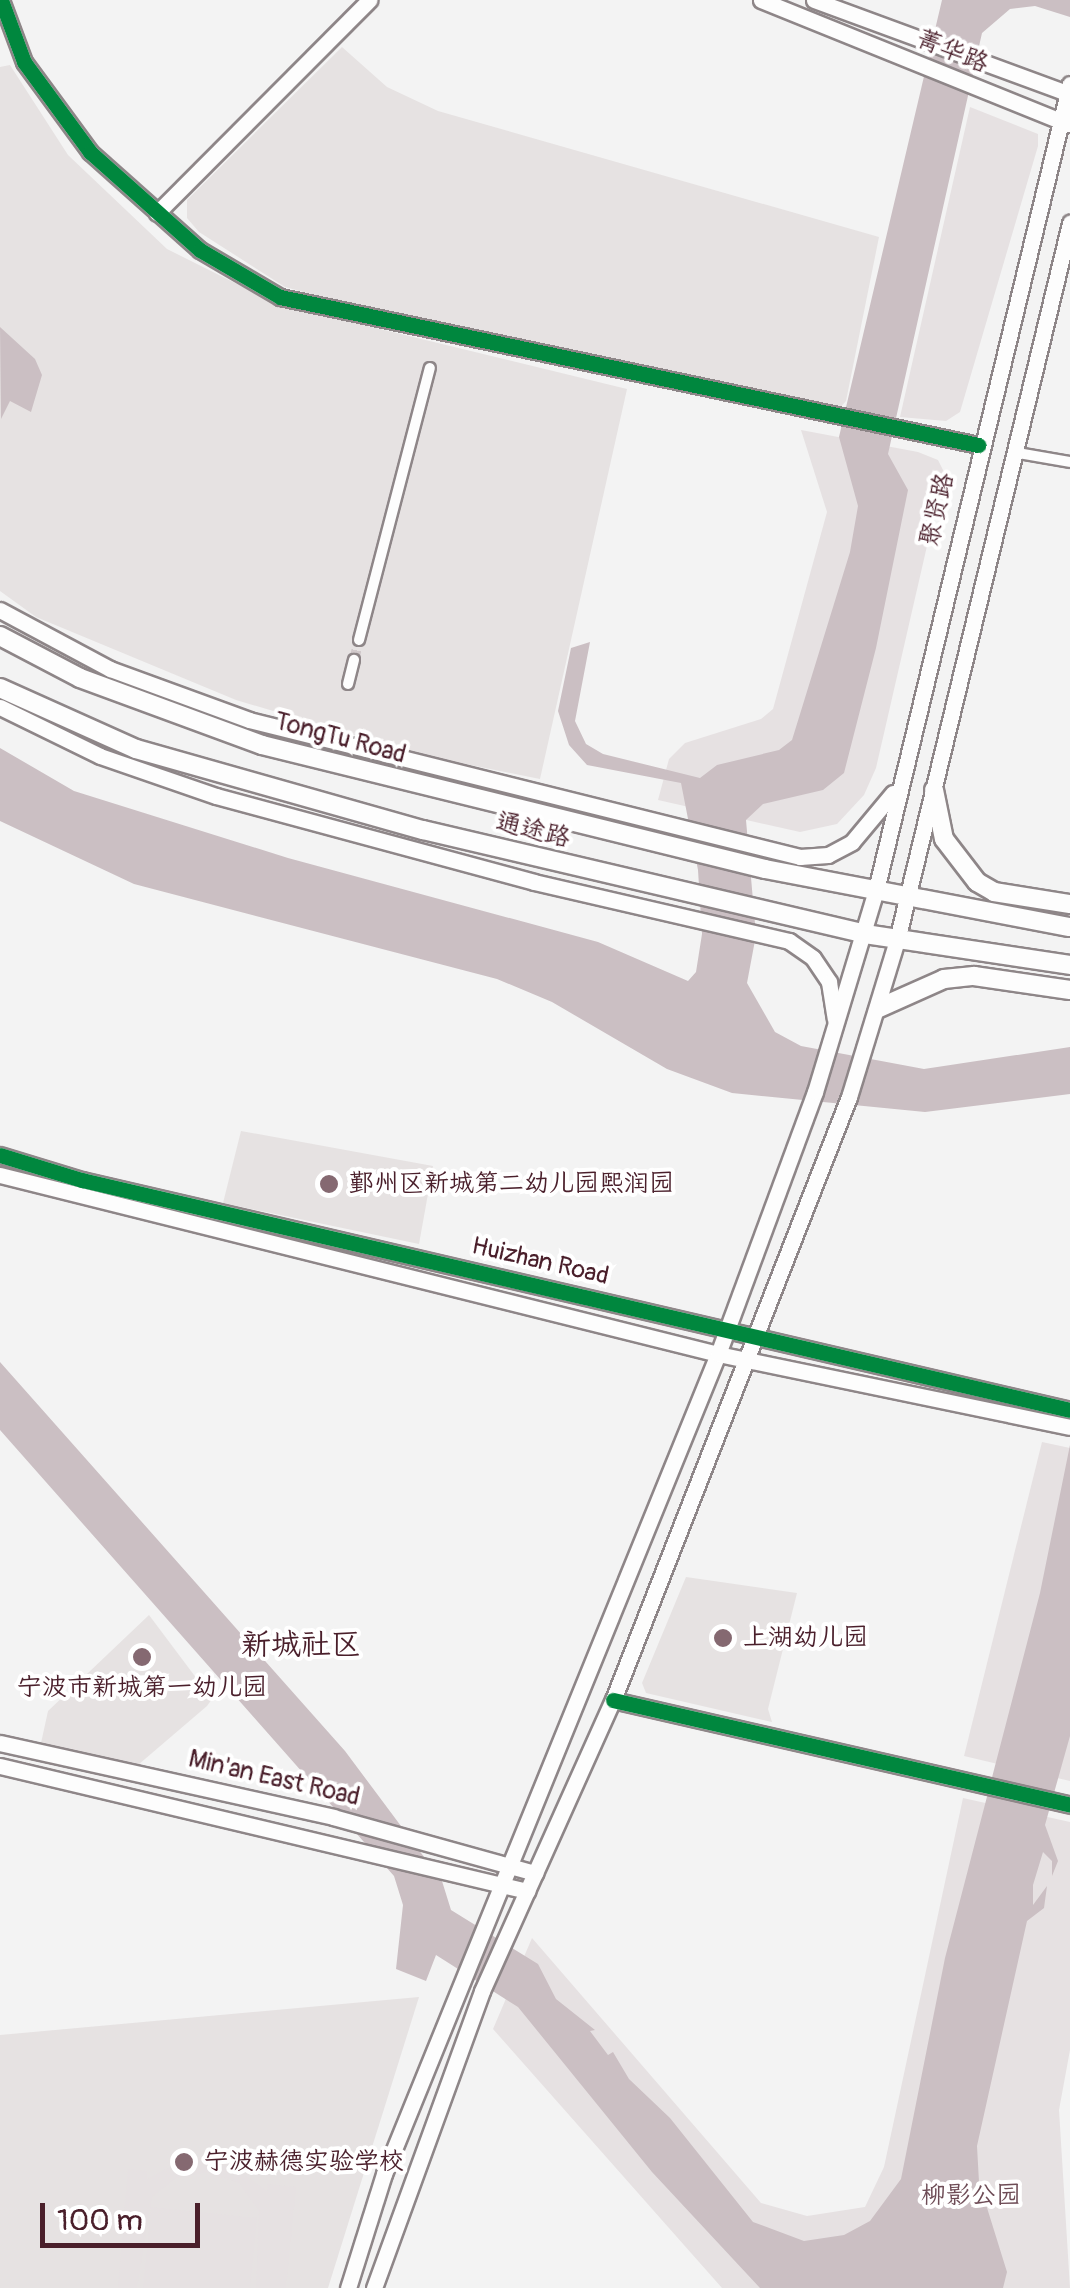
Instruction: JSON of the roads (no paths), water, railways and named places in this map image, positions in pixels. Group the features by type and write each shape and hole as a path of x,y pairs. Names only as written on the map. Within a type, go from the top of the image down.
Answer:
{"main road":[{"path":"1,0 24,62 90,152 200,250 280,297 978,446"},
{"path":"158,213 369,0"},
{"name":"菁华路","path":"761,0 1065,124"},
{"path":"814,0 1069,90"},
{"name":"聚贤路","path":"348,2288 384,2174 500,1881 718,1354 815,1092 865,934 978,446 1065,124 1069,90"},
{"path":"374,2288 482,1991 614,1700 759,1338 866,1048 897,940 1018,453 1070,223"},
{"path":"0,610 110,669 249,720 800,858 828,855 872,824 903,775"},
{"name":"TongTu Road","path":"0,636 80,678 262,745 680,850 876,890"},
{"name":"通途路","path":"0,688 136,750 683,894 897,940 1070,965"},
{"path":"0,707 100,756 216,796 788,941 813,958 829,982 836,1026"},
{"path":"934,790 944,838 978,882 994,892 1070,904"},
{"path":"876,890 1070,927"},
{"path":"879,1008 944,979 974,976 1070,990"},
{"name":"Huizhan Road","path":"0,1155 759,1338 1069,1421"},
{"name":"Huizhan Road","path":"0,1175 718,1354 751,1357 1069,1421"},
{"path":"614,1700 1069,1805"},
{"name":"Min'an East Road","path":"0,1743 333,1817 535,1872"},
{"name":"Min'an East Road","path":"0,1766 438,1866 526,1891"}],"street":[{"path":"359,640 430,368"},
{"path":"1018,453 1070,462"},
{"path":"348,684 354,660"}],"tunnel":[{"path":"354,660 359,640"}],"place":[{"name":"鄞州区新城第二幼儿园熙润园","path":"329,1184"},
{"name":"上湖幼儿园","path":"723,1638"},
{"name":"宁波市新城第一幼儿园","path":"142,1657"},
{"name":"宁波赫德实验学校","path":"184,2162"}],"district":[{"name":"新城社区","path":"301,1645"}],"park label":[{"name":"柳影公园","path":"971,2196"}]}
